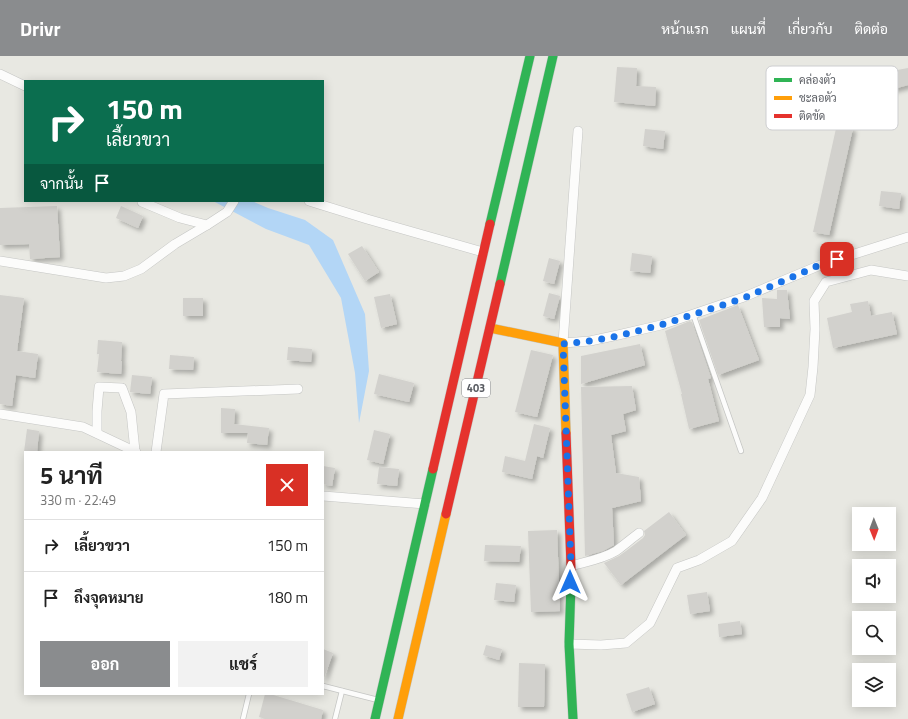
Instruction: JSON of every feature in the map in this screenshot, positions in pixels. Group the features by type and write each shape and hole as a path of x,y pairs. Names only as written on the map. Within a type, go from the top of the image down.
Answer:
{"main road":[{"name":"403","path":"375,719 424,504 530,56"},
{"name":"403","path":"398,719 554,56"},
{"path":"490,328 563,344 571,566 569,644 573,719"}],"street":[{"path":"0,74 24,86"},
{"path":"578,131 563,344 618,336 661,325 744,298 822,264 908,237"},
{"path":"142,202 180,218 206,225"},
{"path":"0,261 106,278 124,276 141,269 175,244 227,212 233,202"},
{"path":"312,202 483,252"},
{"path":"569,644 601,645 626,643 650,623 677,568 699,560 732,541 762,498 810,395 815,329 814,301 826,282 871,270 908,276"},
{"path":"97,433 99,387 122,388 131,412 136,451"},
{"path":"156,451 164,394 298,389"},
{"path":"0,414 83,427 134,451"},
{"path":"324,496 424,504"},
{"path":"571,566 608,555 639,533"}],"lane":[{"path":"693,314 741,451"},
{"path":"324,686 380,700"},
{"path":"335,719 342,690"},
{"path":"243,719 249,695"}],"water":[{"path":"215,202 254,202 305,220 333,240 365,314 369,371 359,423 355,373 341,298 309,245 266,229"}],"building":[{"path":"617,67 637,68 636,86 656,87 655,106 614,102"},
{"path":"908,68 908,85 898,88 898,70"},
{"path":"645,129 665,131 663,149 643,146"},
{"path":"836,130 853,130 829,235 813,232"},
{"path":"881,191 901,193 899,209 879,206"},
{"path":"57,206 60,257 30,259 29,244 0,245 0,208"},
{"path":"121,206 143,216 138,228 116,218"},
{"path":"362,246 379,272 365,281 348,254"},
{"path":"632,253 652,256 650,273 630,271"},
{"path":"549,258 560,261 554,284 543,281"},
{"path":"777,290 787,290 790,319 780,318 780,327 764,327 762,298 777,299"},
{"path":"549,293 560,296 554,319 543,316"},
{"path":"390,294 397,324 381,328 374,297"},
{"path":"0,295 24,298 17,351 38,354 35,378 16,375 12,406 0,404"},
{"path":"183,298 203,298 203,316 183,316"},
{"path":"868,301 871,316 892,312 897,334 833,348 827,318 852,312 850,304"},
{"path":"738,305 759,360 718,375 699,320"},
{"path":"690,321 692,322 711,378 708,379 719,421 689,429 682,394 665,331"},
{"path":"98,340 122,342 121,374 97,372 99,354 97,354"},
{"path":"640,344 645,365 581,384 581,356"},
{"path":"288,347 312,349 311,362 287,360"},
{"path":"531,350 553,355 537,417 515,412"},
{"path":"170,355 194,357 193,370 169,369"},
{"path":"379,374 414,383 409,402 374,394"},
{"path":"132,375 152,377 150,394 130,392"},
{"path":"632,386 636,410 623,414 626,431 611,435 616,473 639,477 641,501 612,508 614,545 603,551 585,556 581,387"},
{"path":"221,408 235,409 234,424 269,428 267,445 247,443 248,433 221,433"},
{"path":"534,424 550,428 543,458 537,456 532,479 502,472 505,456 525,461"},
{"path":"27,429 39,431 37,451 24,451"},
{"path":"374,430 390,434 383,464 367,460"},
{"path":"324,466 335,468 332,486 324,484"},
{"path":"379,467 399,469 397,486 377,484"},
{"path":"669,512 686,535 621,585 604,563 619,556 643,538 645,535 644,531"},
{"path":"557,530 560,611 531,612 528,531"},
{"path":"485,545 521,546 519,562 484,561"},
{"path":"496,583 516,585 514,602 494,600"},
{"path":"707,592 710,611 690,614 687,595"},
{"path":"740,621 742,634 719,637 718,624"},
{"path":"486,645 502,649 499,660 483,655"},
{"path":"324,649 333,653 324,678"},
{"path":"519,663 545,664 544,707 518,707"},
{"path":"649,687 655,704 632,712 626,694"},
{"path":"265,695 273,695 323,710 321,719 266,719 259,717"}],"traffic: fast":[{"path":"490,224 530,56"},
{"path":"500,284 553,56"},
{"path":"375,719 433,469"},
{"path":"571,583 569,644 573,719"}],"traffic: slow":[{"path":"490,328 563,343 566,433"},
{"path":"398,719 446,514"}],"traffic: jam":[{"path":"433,469 490,224"},
{"path":"446,514 500,284"},
{"path":"566,433 571,583"}],"route":[{"path":"570,582 571,566 563,344 618,336 661,325 744,298 837,259"}]}
